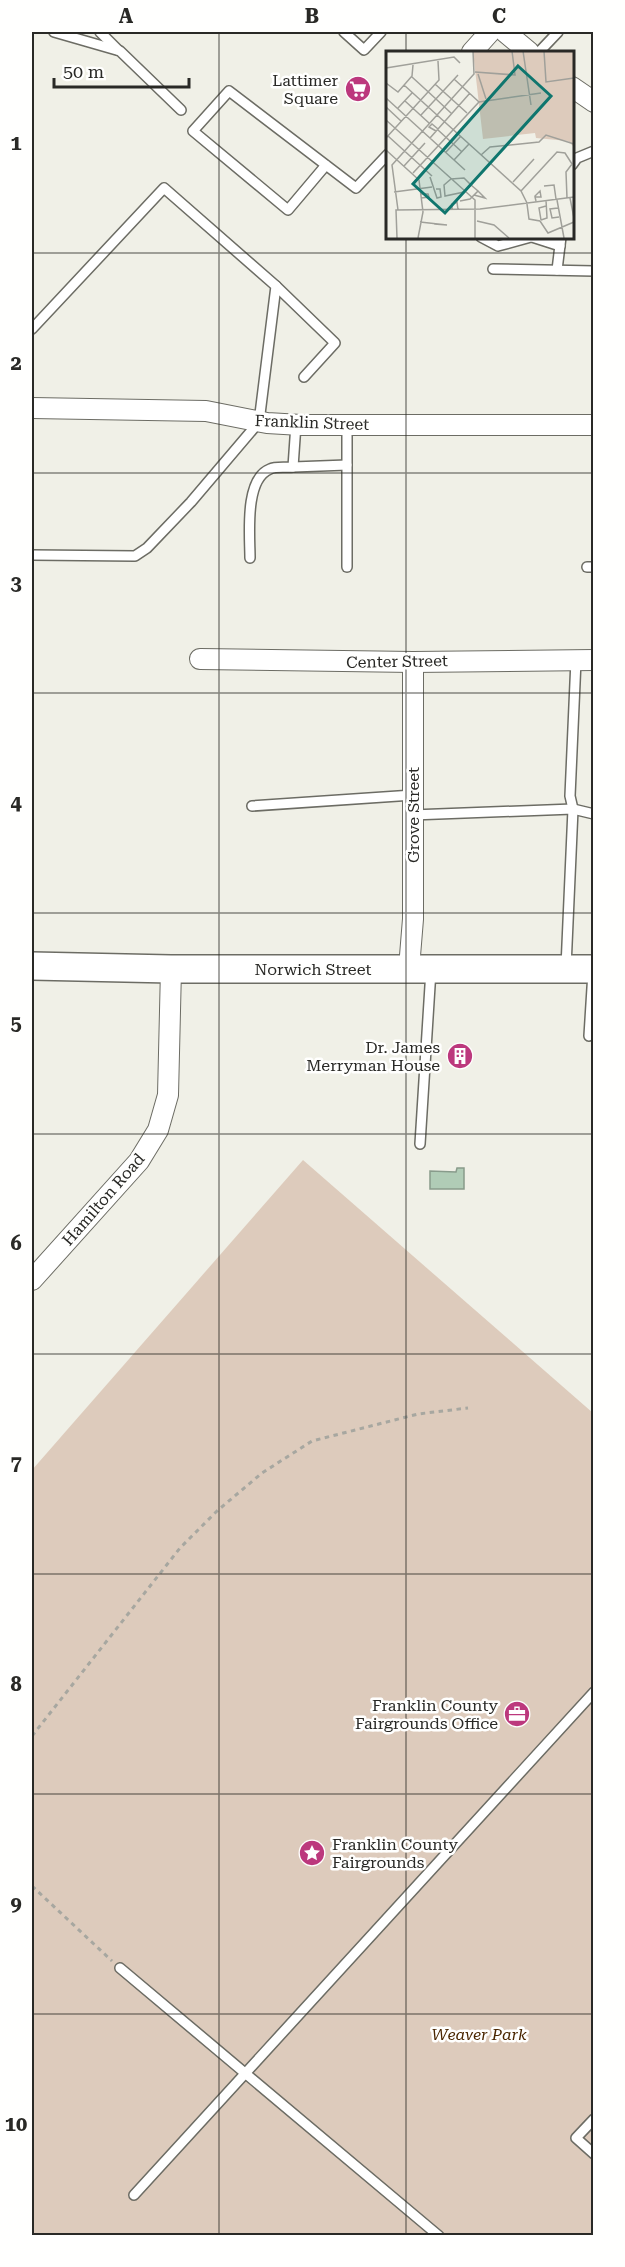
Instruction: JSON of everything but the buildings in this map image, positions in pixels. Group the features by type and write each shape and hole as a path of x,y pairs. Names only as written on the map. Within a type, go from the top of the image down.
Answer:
{"main road":[{"name":"Norwich Street","path":"32,966 171,969 593,969"}],"street":[{"path":"473,51 490,32"},
{"path":"504,32 528,51"},
{"path":"574,88 594,102"},
{"name":"Franklin Street","path":"32,408 206,411 259,422 296,424 594,425"},
{"name":"Center Street","path":"201,659 413,662 585,660"},
{"name":"Grove Street","path":"413,662 413,919 420,968"},
{"name":"Hamilton Road","path":"32,1280 139,1161 158,1130 168,1095 171,969"}],"lane":[{"path":"54,32 120,51"},
{"path":"100,32 181,110"},
{"path":"344,32 364,50 381,32"},
{"path":"540,51 558,32"},
{"path":"326,165 288,210 194,131 229,91 326,165 356,188 386,156"},
{"path":"574,163 577,158 594,151"},
{"path":"32,329 164,188 276,286 335,343 304,377"},
{"path":"483,238 498,246 528,238"},
{"path":"539,238 561,241 557,270"},
{"path":"493,269 594,272"},
{"path":"32,555 135,556 147,548 191,502 259,422 276,286"},
{"path":"293,467 296,424"},
{"path":"347,424 347,567"},
{"path":"250,558 251,494 260,477 269,469 347,465"},
{"path":"566,969 573,809 570,796 585,660"},
{"path":"252,806 412,795"},
{"path":"412,815 573,809 594,814"},
{"path":"420,968 420,1144"},
{"path":"589,1036 593,969"},
{"path":"134,2195 244,2072 594,1692"},
{"path":"120,1968 440,2235"},
{"path":"594,2119 576,2138 594,2154"}],"path":[{"path":"32,1736 180,1548 217,1511 262,1473 312,1441 418,1414 468,1408"},
{"path":"32,1886 120,1968"}],"green space":[{"name":"Franklin County Fairgrounds","path":"303,1160 593,1413 593,2235 32,2236 32,1470"}],"shaded area":[{"path":"457,1168 464,1168 464,1189 430,1189 430,1171 456,1172"}],"place":[{"name":"Lattimer Square","path":"358,89"},
{"name":"Dr. James Merryman House","path":"460,1056"},
{"name":"Franklin County Fairgrounds Office","path":"517,1714"},
{"name":"Franklin County Fairgrounds","path":"312,1853"}],"park label":[{"name":"Weaver Park","path":"479,2034"}]}
